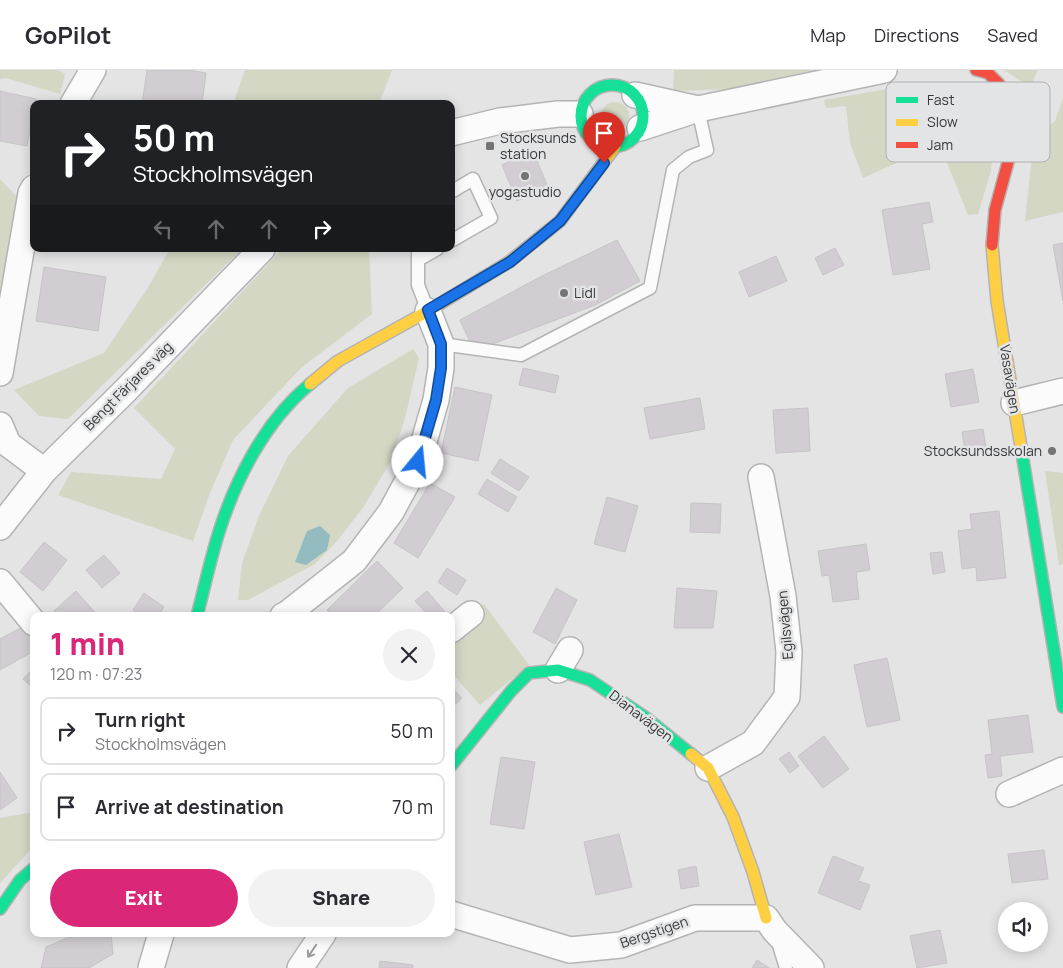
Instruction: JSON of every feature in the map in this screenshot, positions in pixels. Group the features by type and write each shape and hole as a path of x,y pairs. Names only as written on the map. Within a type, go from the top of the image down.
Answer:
{"street":[{"path":"75,100 93,70"},
{"path":"640,128 698,109 884,70"},
{"name":"Vasavägen","path":"976,70 988,73 996,82"},
{"path":"625,86 640,104 643,115 640,128 630,141 615,147 597,144 588,137 582,128 580,114 583,103 589,94 598,88 608,85 625,86 698,109"},
{"path":"455,132 500,120 558,114 580,114"},
{"path":"198,612 218,534 237,485 260,442 293,398 338,361 510,262 560,221 615,147"},
{"name":"Vasavägen","path":"1009,162 995,210 992,244 997,301 1063,708"},
{"path":"0,373 30,199"},
{"name":"Bengt Färjares väg","path":"0,528 44,471 259,252"},
{"path":"290,612 354,561 391,512 418,462 436,400 441,368 441,344 428,310"},
{"path":"1014,404 1063,391"},
{"path":"0,425 8,444 44,471"},
{"name":"Egilsvägen","path":"708,768 753,743 787,697 790,652 783,596 761,477"},
{"path":"0,582 30,618"},
{"path":"455,627 471,614"},
{"name":"Dianavägen","path":"455,761 511,690 530,674 564,660 645,717 708,768 733,817 771,925"},
{"path":"1009,794 1063,770"},
{"path":"0,909 20,880 30,871"},
{"name":"Bergstigen","path":"455,915 570,950 622,945 695,918 771,925"},
{"path":"771,925 811,968"},
{"path":"151,968 160,937"},
{"path":"300,968 321,937"}],"lane":[{"path":"441,344 521,355 650,288 673,170 689,157 707,150 698,109"},
{"path":"455,190 473,179 491,218 455,239"},
{"path":"418,254 418,285 428,310"},
{"path":"771,925 786,968"}],"green space":[{"path":"0,70 58,70 65,74 60,94 6,78 0,79"},
{"path":"245,70 392,70 381,100 234,100"},
{"path":"674,70 828,70 732,89 673,91"},
{"path":"1004,70 1038,70 1032,82 1022,82"},
{"path":"886,89 886,162 899,162 863,178 850,143 846,106 826,108 824,100"},
{"path":"1063,98 1063,212 1025,221 1031,162 1050,162 1050,125 1055,121"},
{"path":"615,102 625,106 629,116 625,126 615,130 605,126 601,116 605,106"},
{"path":"947,162 992,162 978,214 968,215"},
{"path":"0,179 17,197 2,296 0,297"},
{"path":"168,252 239,252 68,419 39,416 14,390 104,353 147,289"},
{"path":"279,252 369,252 372,314 302,367 233,440 210,493 193,541 58,495 71,472 161,479 175,449 134,408"},
{"path":"413,349 419,358 405,418 391,461 364,506 338,540 315,564 248,600 238,600 242,563 259,516 288,456 348,388"},
{"path":"1045,471 1063,473 1063,564 1059,565"},
{"path":"484,604 529,665 480,705 455,677 455,636"},
{"path":"30,813 30,850 0,883 0,818"}],"water":[{"path":"320,526 330,535 327,550 306,565 295,562 307,531"}],"building":[{"path":"147,70 188,70 206,73 203,100 143,100"},
{"path":"0,91 36,99 30,100 30,130 27,146 0,141"},
{"name":"yogastudio","path":"533,151 548,187 517,201 502,165"},
{"path":"929,202 933,222 922,224 930,269 893,275 882,210"},
{"name":"Lidl","path":"617,240 640,281 595,305 490,345 470,342 460,320 540,277"},
{"path":"1063,243 1063,301 1053,245"},
{"path":"835,248 844,265 823,275 815,258"},
{"path":"776,256 787,281 749,297 739,272"},
{"path":"44,267 106,277 98,331 36,321"},
{"path":"523,368 559,376 555,393 519,385"},
{"path":"973,369 979,402 951,407 945,374"},
{"path":"455,387 492,395 478,461 441,453"},
{"path":"700,398 705,429 650,439 644,408"},
{"path":"808,408 810,451 776,453 773,410"},
{"path":"983,429 986,447 965,451 962,432"},
{"path":"500,459 529,477 519,491 491,473"},
{"path":"487,479 517,497 508,512 478,494"},
{"path":"430,483 455,497 418,558 394,543"},
{"path":"607,497 638,506 625,552 594,544"},
{"path":"691,503 721,504 720,533 690,532"},
{"path":"999,511 1006,578 977,581 976,567 962,569 958,531 972,529 970,514"},
{"path":"44,542 67,560 43,591 20,572"},
{"path":"866,544 870,570 856,572 859,599 833,602 829,575 822,576 818,551"},
{"path":"942,552 945,572 933,574 930,553"},
{"path":"104,555 120,573 102,588 86,570"},
{"path":"377,561 403,588 378,612 329,612 327,610"},
{"path":"447,568 466,580 457,595 438,582"},
{"path":"556,588 577,600 555,644 533,632"},
{"path":"677,588 717,591 713,628 674,628"},
{"path":"76,591 94,612 55,612"},
{"path":"427,591 445,612 425,612 415,601"},
{"path":"144,593 164,607 161,612 136,612 133,610"},
{"path":"24,626 30,636 30,653 0,670 0,639"},
{"path":"887,658 900,720 867,727 854,665"},
{"path":"30,672 30,685 23,679"},
{"path":"455,691 462,698 455,704"},
{"path":"1028,715 1033,752 1000,756 1002,776 988,778 985,755 992,754 988,720"},
{"path":"824,736 849,769 823,788 798,756"},
{"path":"789,752 799,766 790,773 779,759"},
{"path":"501,757 535,762 524,829 490,824"},
{"path":"0,772 17,798 0,810"},
{"path":"619,834 632,887 596,895 584,842"},
{"path":"1044,850 1048,879 1012,883 1008,854"},
{"path":"833,856 864,868 858,881 870,885 860,910 818,893"},
{"path":"696,866 699,886 681,889 678,870"},
{"path":"940,930 947,963 917,968 910,936"},
{"path":"69,937 111,937 113,954 89,968 41,968 46,947"},
{"path":"757,960 769,968 752,968"},
{"path":"380,961 413,965 413,968 379,968"}],"traffic: fast":[{"path":"612,85 624,87 634,94 641,104 643,116 641,128 634,138 624,145 612,147 600,145 590,138 583,128 581,116 583,104 590,94 600,87 612,85"},
{"path":"198,612 218,535 233,493 254,453 279,415 310,384"},
{"path":"1021,447 1063,707"},
{"path":"455,761 511,691 529,673 558,670 590,680 645,717 691,754"},
{"path":"0,909 20,880 30,871"}],"traffic: slow":[{"path":"310,384 338,361 428,311 509,262 560,221 615,147"},
{"path":"992,245 997,301 1021,447"},
{"path":"691,754 708,768 733,817 753,872 766,918"}],"traffic: jam":[{"path":"976,70 988,73 997,82"},
{"path":"992,245 995,210 1008,162"}],"place":[{"name":"Stocksunds station","path":"490,146"},
{"name":"yogastudio","path":"525,176"},
{"name":"Lidl","path":"564,293"},
{"name":"Stocksundsskolan","path":"1052,451"}],"route":[{"path":"418,462 436,400 441,368 441,344 428,310 510,262 560,221 604,163"}]}
